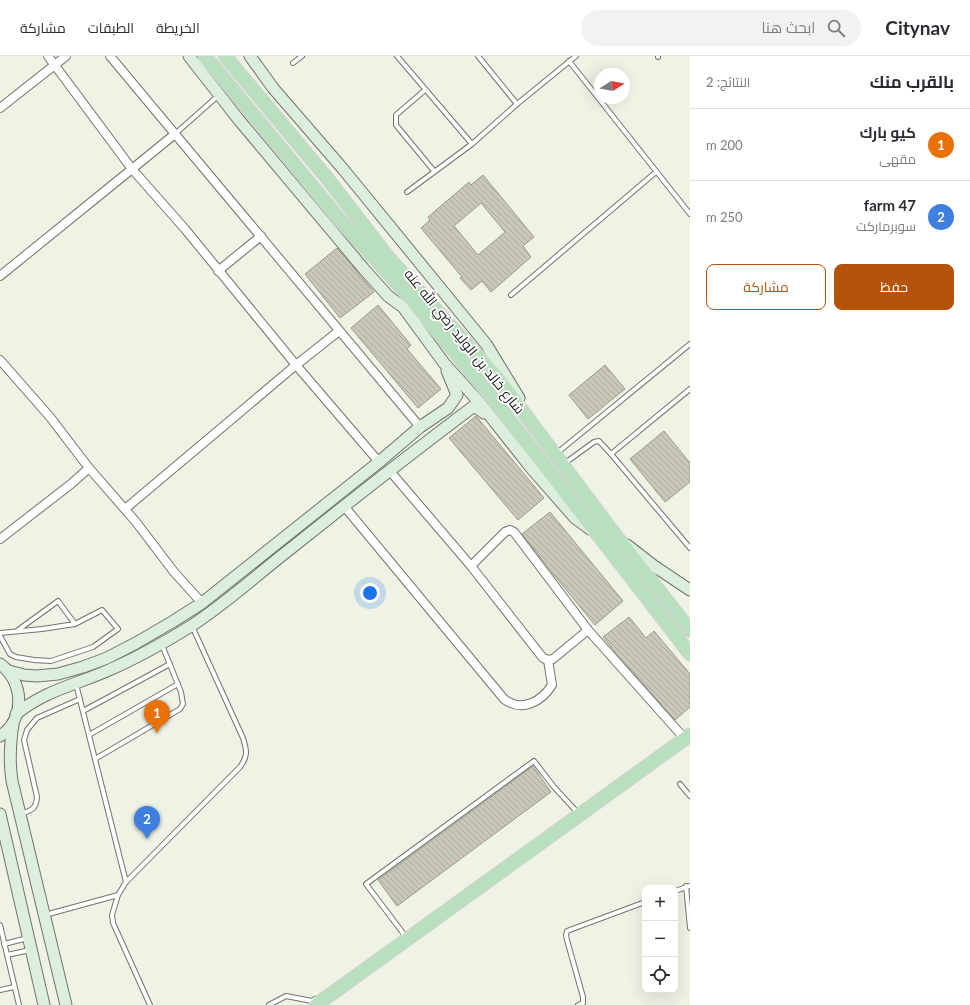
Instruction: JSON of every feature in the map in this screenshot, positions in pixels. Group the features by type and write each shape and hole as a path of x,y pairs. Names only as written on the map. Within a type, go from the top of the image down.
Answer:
{"main road":[{"name":"شارع خالد بن الوليد رضي الله عنه","path":"205,56 340,220 406,293 491,396 690,654"},
{"name":"شارع خالد بن الوليد رضي الله عنه","path":"225,56 327,178 388,256 497,377 616,536 690,630"},
{"path":"316,1005 687,737"}],"street":[{"path":"48,56 132,169 185,229 296,365 379,462"},
{"path":"0,108 66,56"},
{"path":"110,56 420,427"},
{"path":"189,56 363,268 388,296 402,307 444,363 479,402 532,469 575,518 599,536"},
{"path":"250,56 272,88 343,169 486,344 557,457"},
{"path":"0,276 175,134"},
{"path":"218,271 261,236"},
{"path":"125,509 296,365 339,331"},
{"path":"0,360 50,417 89,468 136,522 174,572 202,603"},
{"path":"4,667 24,675 37,676 58,674 83,667 106,658 136,643 202,603 379,462 420,427 448,408 458,395 444,363"},
{"path":"66,1005 43,915 9,764 9,750 14,719 28,704 40,697 109,670 192,625 225,602 389,470 474,406 493,420"},
{"path":"0,539 71,484 89,468"},
{"path":"389,470 471,566 543,658 548,660 554,659 588,630"},
{"path":"344,506 504,699 510,704 522,706 538,701 547,693 552,685 548,660"},
{"path":"471,566 505,532 510,530 514,532 588,630 687,737"},
{"path":"616,536 654,566 690,590"},
{"path":"0,736 6,732 19,707 18,687 4,667"},
{"path":"0,814 44,1005"}],"lane":[{"path":"293,63 302,56"},
{"path":"397,56 472,144"},
{"path":"478,56 517,104"},
{"path":"407,192 472,144 517,104 576,56"},
{"path":"569,62 690,214"},
{"path":"425,90 396,115 396,125 434,172"},
{"path":"175,134 220,95"},
{"path":"511,295 656,172"},
{"path":"557,457 690,344"},
{"path":"611,454 690,390"},
{"path":"557,457 598,441 611,454 690,548"},
{"path":"18,631 58,601 75,624"},
{"path":"0,632 42,629 75,624 102,610 118,629 93,647 51,661 16,657 10,654 0,636"},
{"path":"150,1005 112,923 112,915 118,895 126,882 240,767 245,759 246,749 243,738 192,625"},
{"path":"95,759 180,709 183,704 183,698 178,684 161,643"},
{"path":"83,711 170,664"},
{"path":"76,684 126,882"},
{"path":"89,735 178,684"},
{"path":"20,815 33,808 36,804 36,797 24,740 27,730 36,718 80,699"},
{"path":"407,939 366,884 534,760 554,787 580,814"},
{"path":"680,784 690,796"},
{"path":"678,890 688,886 690,928"},
{"path":"43,915 118,895"},
{"path":"578,1005 583,1003 583,997 566,940 568,931 642,903"},
{"path":"0,925 19,1005"},
{"path":"4,944 29,938"},
{"path":"7,955 31,950"},
{"path":"0,990 14,987"},
{"path":"269,1005 286,996 312,1001 339,988"}],"building":[{"path":"483,175 534,237 523,246 531,257 491,292 482,281 471,290 421,228 430,220 428,217 469,182 471,185","holes":["481,203 505,232 478,255 454,226"]},
{"path":"337,248 374,292 340,318 305,274"},
{"path":"378,305 411,345 407,349 441,389 418,408 351,328"},
{"path":"605,365 625,389 588,419 569,395"},
{"path":"476,416 544,498 518,520 449,438"},
{"path":"664,431 690,463 690,482 665,502 630,459"},
{"path":"550,512 623,601 595,625 522,534"},
{"path":"629,617 646,638 654,631 690,674 690,707 675,720 603,637"},
{"path":"533,766 551,792 397,906 378,880"}],"place":[{"name":"كيو بارك","path":"157,733"},
{"name":"farm 47","path":"147,839"}]}
